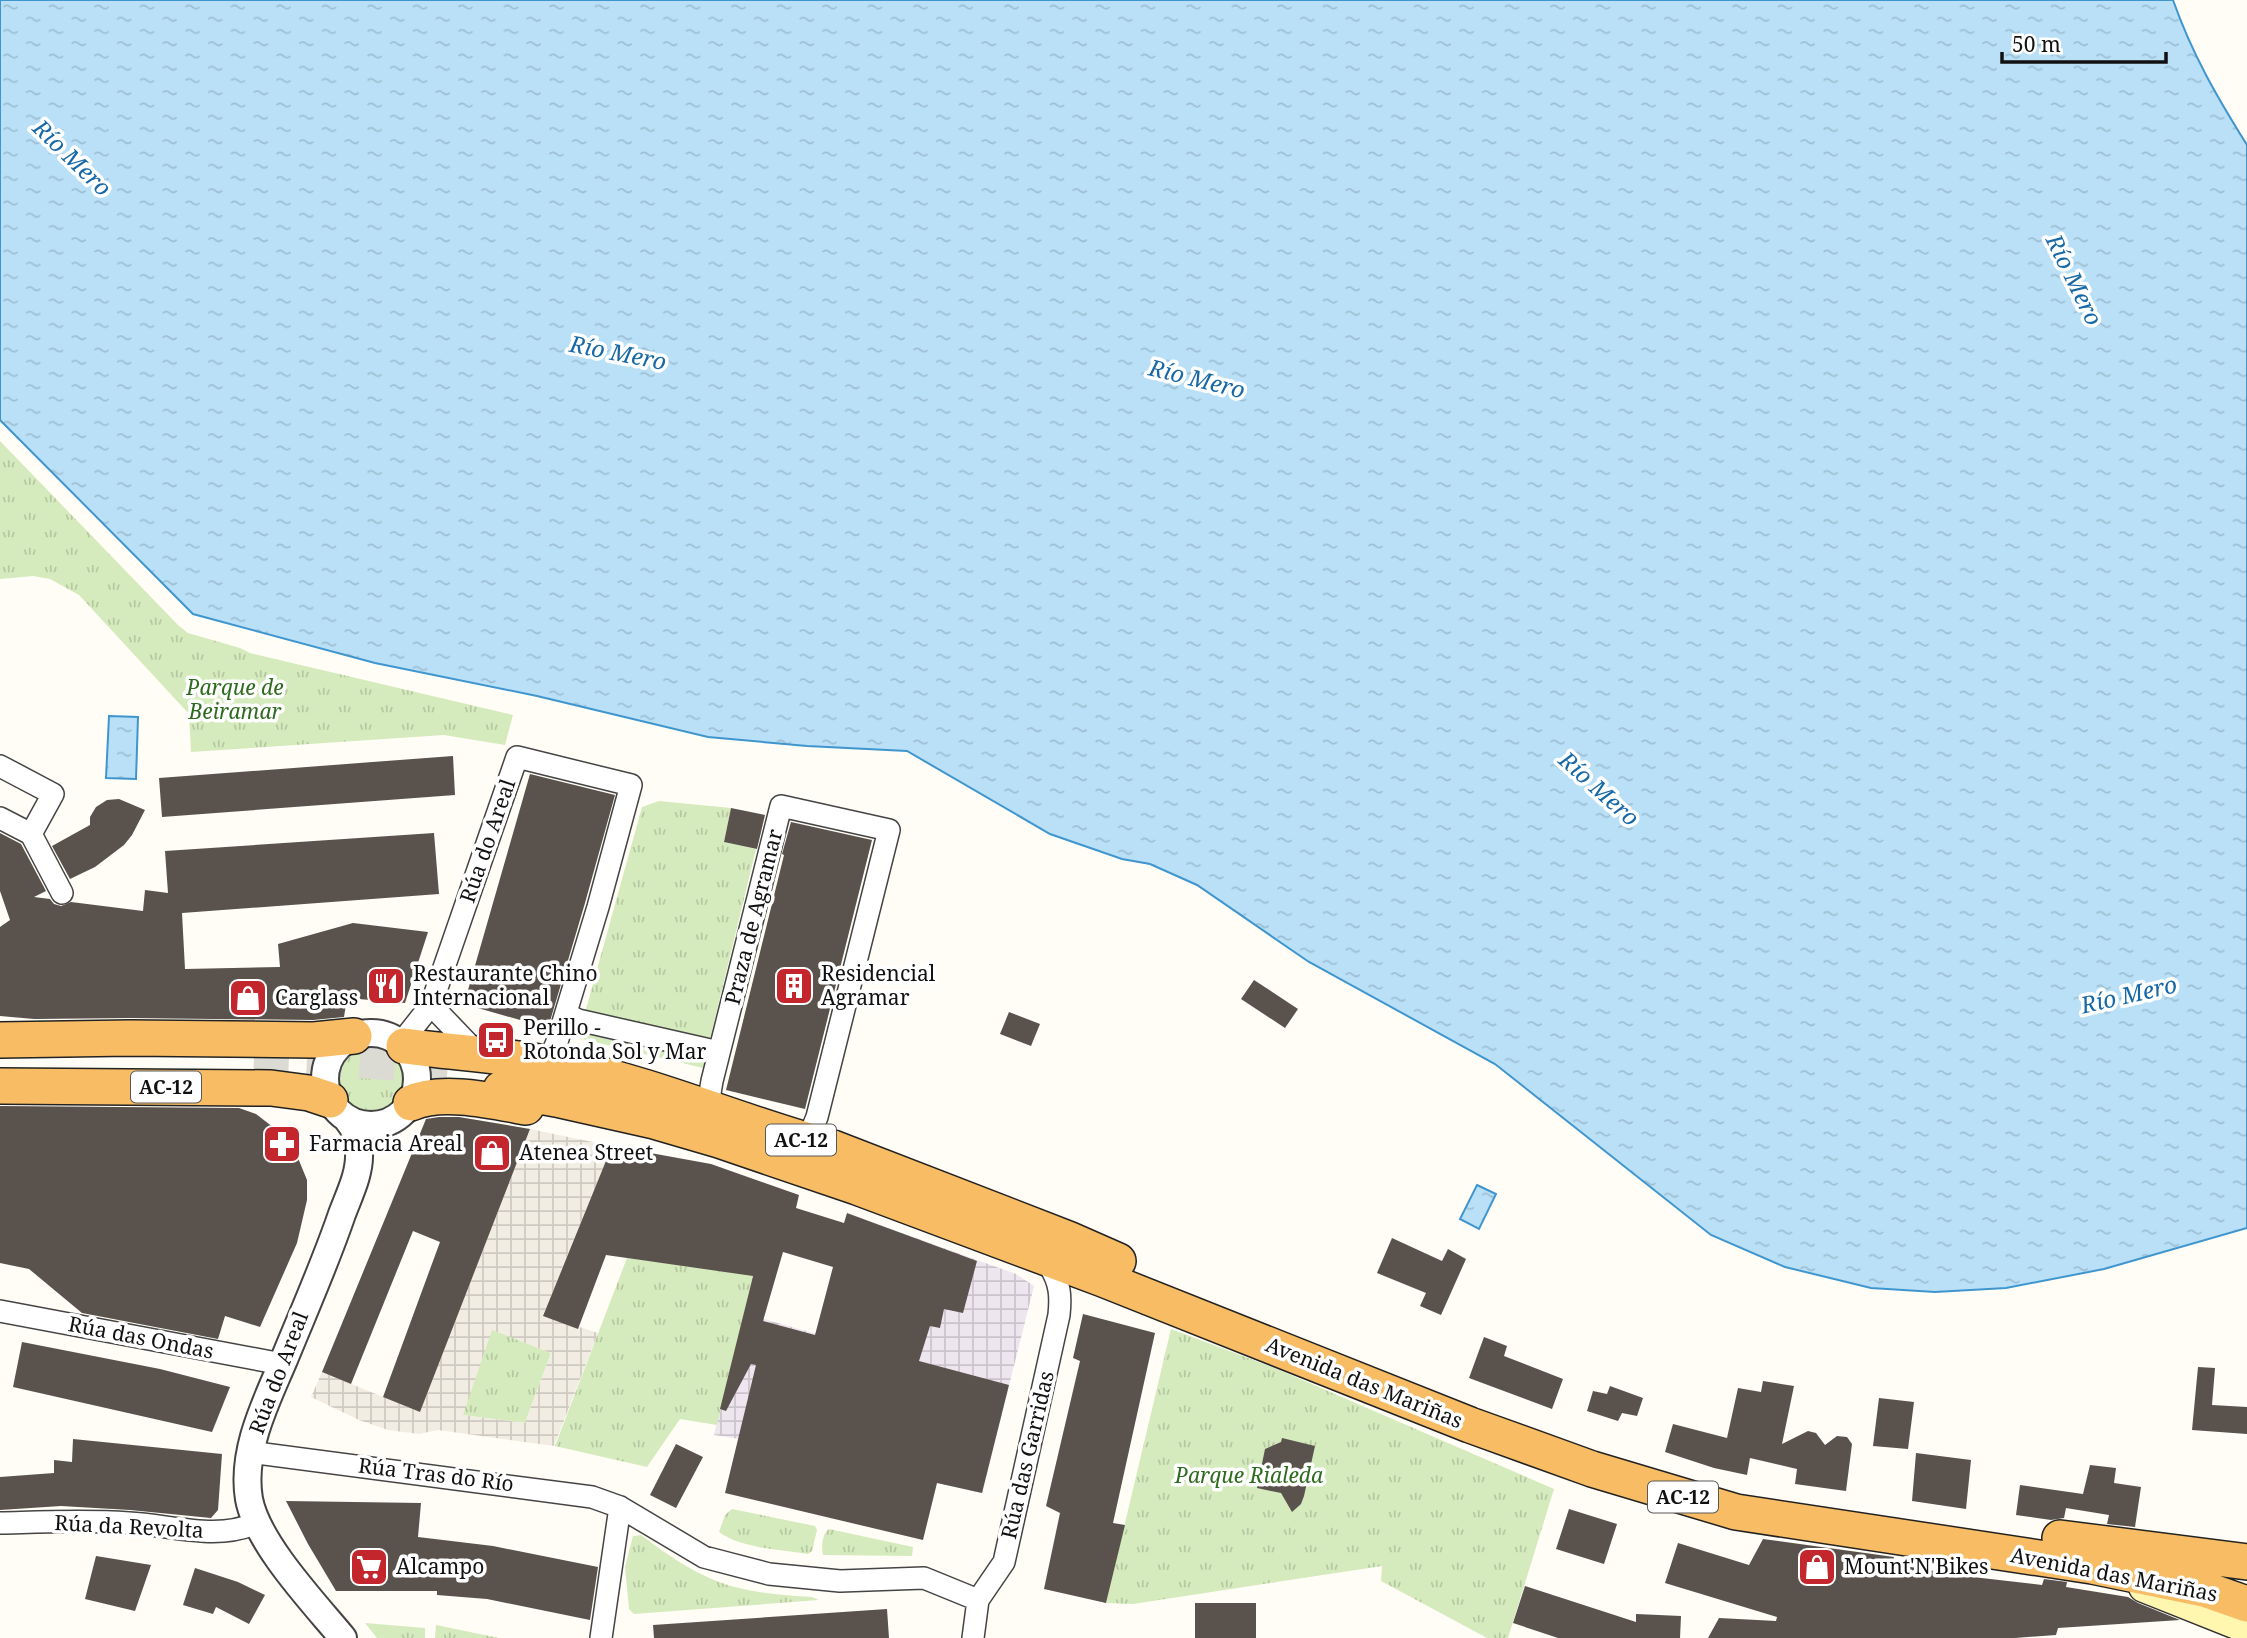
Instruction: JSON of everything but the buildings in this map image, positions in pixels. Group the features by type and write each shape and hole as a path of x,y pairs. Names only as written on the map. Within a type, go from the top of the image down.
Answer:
{"highway":[{"path":"0,1040 314,1040 354,1036"},
{"name":"AC-12","path":"402,1045 493,1072 538,1062 610,1078 713,1110 800,1140 833,1148 1068,1239 1181,1291"},
{"name":"AC-12","path":"0,1055 224,1065 0,1073"},
{"name":"Avenida das Mariñas","path":"493,1072 561,1083 648,1104 777,1143 1031,1234 1612,1452 1674,1472 1784,1501 2247,1562"},
{"name":"Avenida das Mariñas","path":"493,1072 719,1140 891,1199 1144,1295 1482,1430 1592,1469 1735,1512 2092,1566 2204,1589 2247,1604"},
{"name":"AC-12","path":"0,1086 271,1088 309,1093 339,1109"},
{"name":"AC-12","path":"401,1112 432,1097 501,1102 671,1136 1049,1267 1144,1295"}],"main road":[{"path":"2092,1566 2247,1628"}],"street":[{"name":"Rúa do Areal","path":"402,1045 431,1005 517,757 631,785 566,1014"},
{"path":"0,766 53,794 31,834"},
{"name":"Praza de Agramar","path":"713,1110 710,1093 719,1052 781,806 889,830 817,1117 812,1129 800,1140"},
{"path":"0,818 31,834 62,893"},
{"path":"431,1005 493,1072"},
{"path":"538,1062 553,1051 566,1014 578,1020 719,1052"},
{"path":"362,1034 380,1034 402,1045 411,1055 417,1070 417,1087 401,1112 369,1125 339,1109 325,1082 328,1063 338,1047 362,1034"},
{"name":"Rúa do Areal","path":"339,1109 356,1135 358,1170"},
{"name":"Rúa do Areal","path":"343,1638 295,1581 256,1524 249,1498 249,1452 265,1402 334,1238 358,1170 373,1142 401,1112"},
{"name":"Rúa das Garridas","path":"972,1638 978,1600 1004,1563 1059,1315 1057,1278 1049,1267"},
{"name":"Rúa das Ondas","path":"0,1311 282,1364"},
{"name":"Rúa Tras do Río","path":"249,1452 592,1497 620,1507 704,1557 769,1574 840,1581 924,1578 978,1600"},
{"path":"601,1638 620,1507"},
{"name":"Rúa da Revolta","path":"0,1523 111,1522 214,1532 242,1530 256,1524"}],"shaded area":[{"path":"530,1129 612,1146 543,1315 598,1333 554,1446 438,1430 419,1434 388,1430 359,1420 311,1397 322,1372 420,1412","holes":["492,1330 551,1353 525,1423 463,1415"]},
{"path":"891,1229 1016,1274 1034,1286 982,1493 714,1435 743,1313 859,1346"}],"green space":[{"name":"Parque de Beiramar","path":"0,441 188,633 250,653 513,715 505,745 444,735 191,752 189,714 79,595 50,579 33,576 0,579"},
{"path":"659,801 731,808 724,842 756,849 703,1068 578,1038 642,807"},
{"path":"379,1042 398,1052 406,1064 406,1092 398,1104 386,1112 365,1114 346,1104 338,1092 336,1071 346,1052 358,1044"},
{"path":"627,1258 753,1275 717,1425 680,1419 647,1467 555,1446"},
{"path":"492,1329 551,1353 525,1423 462,1415"},
{"name":"Parque Rialeda","path":"1171,1329 1277,1369 1554,1489 1508,1638 1487,1638 1381,1581 1382,1566 1133,1604 1106,1603"},
{"path":"732,1509 815,1526 817,1530 812,1551 808,1554 750,1545 728,1537 719,1532 725,1515"},
{"path":"829,1529 913,1547 912,1556 823,1555 823,1541"},
{"path":"641,1535 696,1572 731,1586 819,1600 634,1614 629,1609 625,1567 633,1536"},
{"path":"365,1623 425,1628 425,1638 377,1638"},
{"path":"436,1625 499,1638 435,1638"}],"water":[{"name":"Río Mero","path":"0,0 2173,0 2206,75 2247,145 2247,1228 2104,1269 2006,1288 1935,1292 1871,1288 1785,1267 1711,1235 1495,1064 1309,962 1197,885 1150,864 1122,859 1050,834 907,751 708,737 537,696 375,663 193,614 0,420"},
{"path":"109,716 138,717 136,779 106,778"},
{"path":"1477,1185 1496,1194 1479,1229 1460,1219"}],"tunnel":[{"path":"254,1056 450,1067"}],"place":[{"name":"Restaurante Chino Internacional","path":"386,986"},
{"name":"Residencial Agramar","path":"794,986"},
{"name":"Carglass","path":"248,998"},
{"name":"Perillo - Rotonda Sol y Mar","path":"496,1040"},
{"name":"Farmacia Areal","path":"282,1144"},
{"name":"Atenea Street","path":"492,1153"},
{"name":"Alcampo","path":"369,1567"},
{"name":"Mount'N'Bikes","path":"1817,1567"}]}
